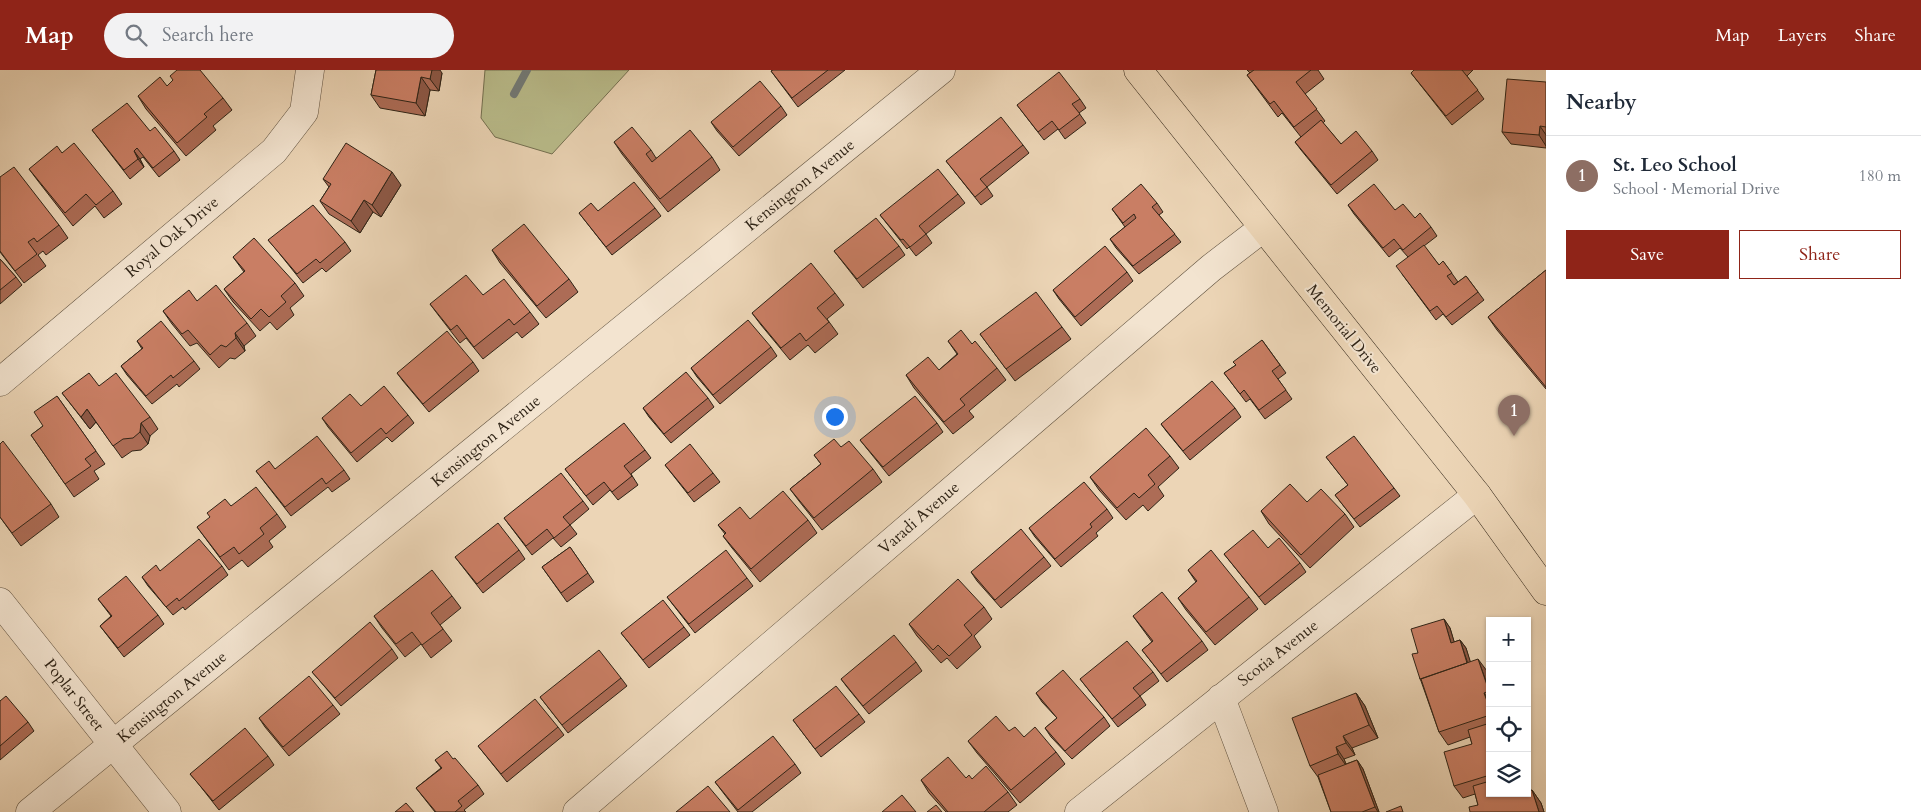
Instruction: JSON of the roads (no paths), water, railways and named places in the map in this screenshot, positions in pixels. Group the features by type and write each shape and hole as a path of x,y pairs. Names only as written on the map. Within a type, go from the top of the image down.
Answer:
{"main road":[{"name":"Memorial Drive","path":"1138,70 1477,495 1546,590"}],"street":[{"name":"Royal Oak Drive","path":"0,382 274,151 304,112 310,70"},
{"name":"Kensington Avenue","path":"30,812 941,70"},
{"name":"Varadi Avenue","path":"577,812 1204,274 1263,228"},
{"name":"Scotia Avenue","path":"1079,812 1477,495"},
{"name":"Poplar Street","path":"0,602 167,812"},
{"path":"1221,698 1264,812"}],"waterway":[{"path":"514,94 527,70"}],"place":[{"name":"St. Leo School","path":"1514,436"}]}
